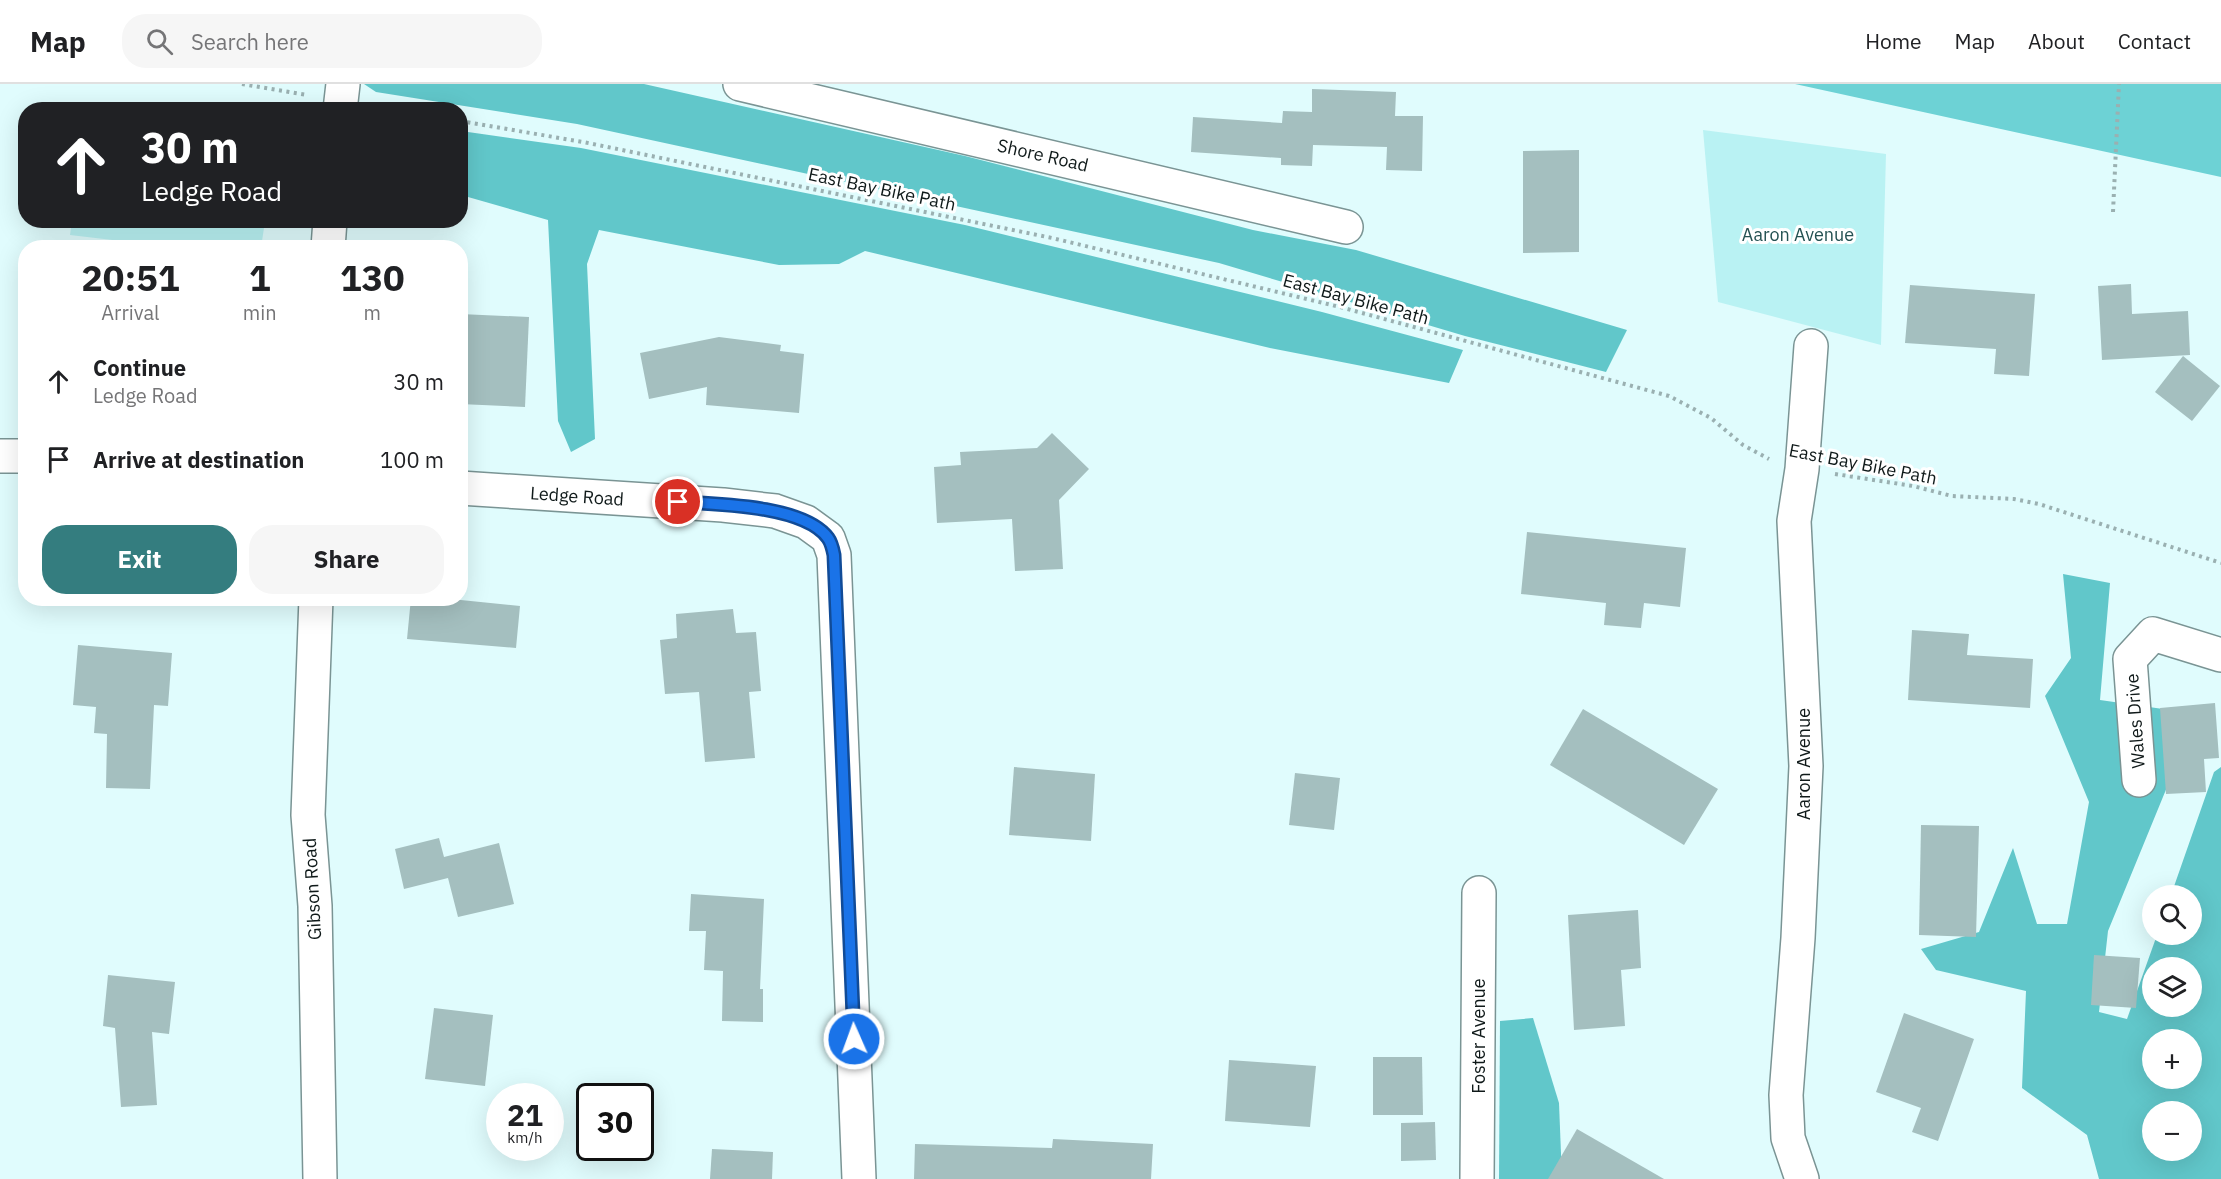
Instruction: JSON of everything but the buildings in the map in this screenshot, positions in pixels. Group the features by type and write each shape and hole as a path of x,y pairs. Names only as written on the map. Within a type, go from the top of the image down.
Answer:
{"street":[{"path":"341,102 343,84"},
{"name":"Shore Road","path":"740,84 1346,226"},
{"name":"Aaron Avenue","path":"1802,1179 1788,1138 1786,1095 1798,938 1806,766 1794,521 1802,469 1811,346"},
{"path":"0,456 18,456"},
{"name":"Ledge Road","path":"468,489 723,505 775,511 806,522 828,538 834,555 859,1179"},
{"name":"Gibson Road","path":"316,606 308,815 315,906 320,1179"},
{"name":"Wales Drive","path":"2139,780 2130,659 2153,634 2221,655"},
{"name":"Foster Avenue","path":"1477,1179 1479,893"}],"path":[{"path":"2112,212 2119,84"},
{"name":"East Bay Bike Path","path":"468,122 583,142 1052,238 1340,307 1669,396 1711,418 1750,450 1765,458 1802,469 1913,486 1952,496 2014,499 2039,504 2221,563"}],"green space":[{"name":"Aaron Avenue","path":"1703,130 1886,154 1881,345 1718,302"},
{"path":"71,228 264,228 262,240 112,240 70,235"}],"shaded area":[{"path":"364,84 644,84 965,156 1253,230 1356,250 1627,330 1606,372 1465,336 1219,263 577,124 468,107 468,102 439,102 376,92"},
{"path":"1795,84 2221,84 2221,177"},
{"path":"468,132 581,148 965,225 1322,312 1463,350 1449,383 1270,348 865,251 839,264 779,265 599,230 587,264 595,439 571,452 558,421 548,220 468,197"},
{"path":"2063,574 2110,583 2100,700 2163,709 2181,753 2108,931 2099,1012 2127,1019 2142,977 2142,1017 2202,1017 2202,957 2149,957 2153,945 2202,945 2202,885 2174,885 2214,772 2221,767 2221,1179 2099,1179 2087,1135 2022,1088 2026,991 1936,970 1921,949 1979,932 2013,848 2037,924 2067,924 2089,802 2045,696 2071,658"},
{"path":"1533,1018 1559,1103 1562,1179 1499,1179 1500,1021"}],"route":[{"path":"678,502 775,511 806,522 828,538 834,555 854,1039"}]}
